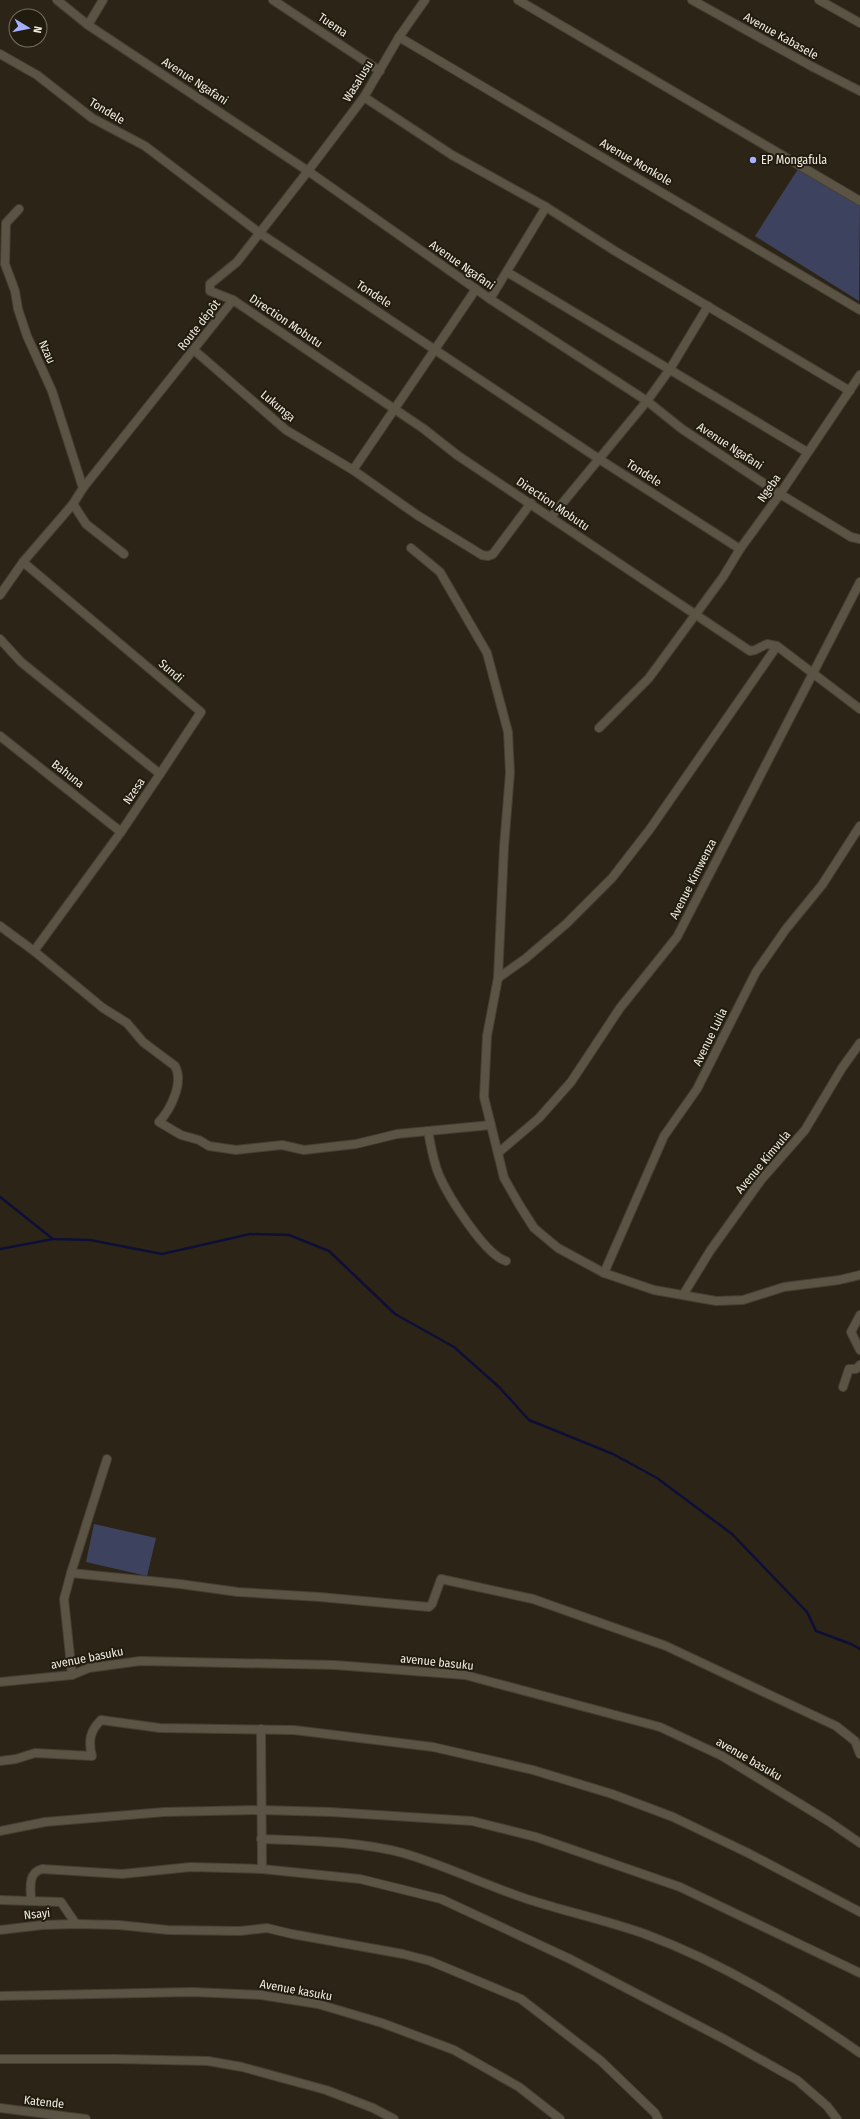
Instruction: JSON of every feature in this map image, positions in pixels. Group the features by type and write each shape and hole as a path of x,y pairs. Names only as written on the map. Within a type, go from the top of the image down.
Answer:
{"street":[{"name":"Avenue Ngafani","path":"57,0 88,25 308,171 490,299 647,402 682,429 780,494 851,537 860,539"},
{"path":"88,25 103,0"},
{"name":"Tuema","path":"273,0 380,71"},
{"name":"Wasalusu","path":"308,171 364,97 398,37 425,0"},
{"path":"518,0 860,201"},
{"name":"Avenue Kabasele","path":"692,0 860,91"},
{"path":"819,0 860,23"},
{"name":"Avenue Monkole","path":"398,37 860,310"},
{"name":"Tondele","path":"0,54 37,75 92,118 145,146 261,234 436,349 599,459 740,549"},
{"path":"364,97 452,155 546,207 850,391"},
{"name":"Route dépôt","path":"83,488 148,404 234,300 210,291 210,284 237,262 261,234 308,171"},
{"path":"490,299 546,207"},
{"name":"Nzau","path":"18,209 6,223 2,259 15,291 18,309 27,336 52,391 83,488"},
{"path":"507,272 807,452"},
{"path":"352,470 476,289"},
{"name":"Direction Mobutu","path":"234,300 424,429 457,455 531,503 750,651 755,650 763,644 777,646"},
{"path":"551,517 647,402 670,369 708,306"},
{"name":"Lukunga","path":"194,350 286,430 352,470 417,515 482,555 488,556 493,554 531,503"},
{"name":"Ngeba","path":"599,728 649,678 696,615 860,375"},
{"path":"0,595 23,562 73,504 83,488"},
{"path":"73,504 86,524 124,554"},
{"path":"411,548 440,572 486,653 508,732 510,773 504,847 498,978 486,1044 484,1104 504,1178 534,1228 558,1248 604,1273 654,1290 716,1301 742,1300 784,1287 839,1280 860,1275"},
{"name":"Sundi","path":"23,562 201,712 160,774"},
{"name":"Avenue Kimwenza","path":"498,1153 539,1118 571,1082 620,1008 677,937 814,674 860,582"},
{"name":"Nzesa","path":"0,639 21,662 160,774 121,832 34,951"},
{"path":"498,978 525,959 566,924 612,878 650,829 777,646 860,709"},
{"name":"Bahuna","path":"0,736 121,832"},
{"name":"Avenue Luila","path":"604,1273 664,1136 697,1089 756,972 786,929 822,885 860,826"},
{"path":"0,926 34,951 102,1008 127,1023 143,1042 175,1066 178,1071 178,1084 167,1111 159,1122 181,1135 200,1140 214,1148 239,1150 282,1145 304,1150 356,1144 398,1134 490,1126"},
{"name":"Avenue Kimvula","path":"683,1295 710,1251 761,1180 805,1130 842,1068 860,1043"},
{"path":"428,1131 434,1162 451,1197 479,1238 496,1256 506,1261"},
{"path":"860,1315 851,1332 860,1350"},
{"path":"843,1387 849,1369 856,1369 860,1365"},
{"path":"72,1675 64,1599 108,1459"},
{"path":"71,1573 180,1584 238,1592 320,1597 429,1607 432,1604 441,1579 533,1599 666,1646 836,1726 856,1741 860,1754"},
{"name":"avenue basuku","path":"0,1682 72,1675 90,1668 140,1662 335,1665 465,1675 660,1727 722,1756 828,1821 860,1843"},
{"path":"0,1761 16,1759 35,1753 92,1756 89,1747 91,1733 101,1720 160,1728 294,1730 434,1747 533,1770 604,1792 673,1816 748,1853 860,1912"},
{"path":"261,1729 262,1869"},
{"path":"0,1831 45,1822 164,1812 261,1810 331,1812 466,1820 536,1837 680,1887 860,1973"},
{"path":"261,1839 345,1842 402,1853 462,1872 528,1899 645,1934 721,1968 783,2001 860,2053"},
{"path":"31,1901 32,1874 35,1871 42,1869 122,1874 191,1867 262,1869 360,1879 441,1899 570,1959 724,2039 801,2083 827,2106 837,2119"},
{"path":"0,1900 61,1902 76,1924"},
{"name":"Nsayi","path":"0,1930 43,1925 76,1924 119,1925 168,1930 240,1931 267,1928 403,1954 430,1961 521,1999 601,2061 655,2112 658,2119"},
{"name":"Avenue kasuku","path":"0,1996 192,1992 261,1995 318,2004 382,2024 454,2050 518,2087 560,2119"},
{"path":"0,2059 115,2059 215,2062 242,2067 326,2090 374,2108 394,2119"},
{"name":"Katende","path":"0,2108 86,2119"}],"shaded area":[{"path":"800,166 860,202 859,301 755,236"},
{"path":"94,1524 156,1538 147,1576 86,1562"}],"waterway":[{"path":"0,1197 53,1239 90,1240 162,1254 250,1234 289,1235 329,1251 395,1314 454,1347 499,1387 529,1420 613,1454 657,1478 732,1534 807,1612 816,1631 851,1644 860,1649"},
{"path":"0,1249 53,1239"}],"place":[{"name":"EP Mongafula","path":"753,160"}]}
